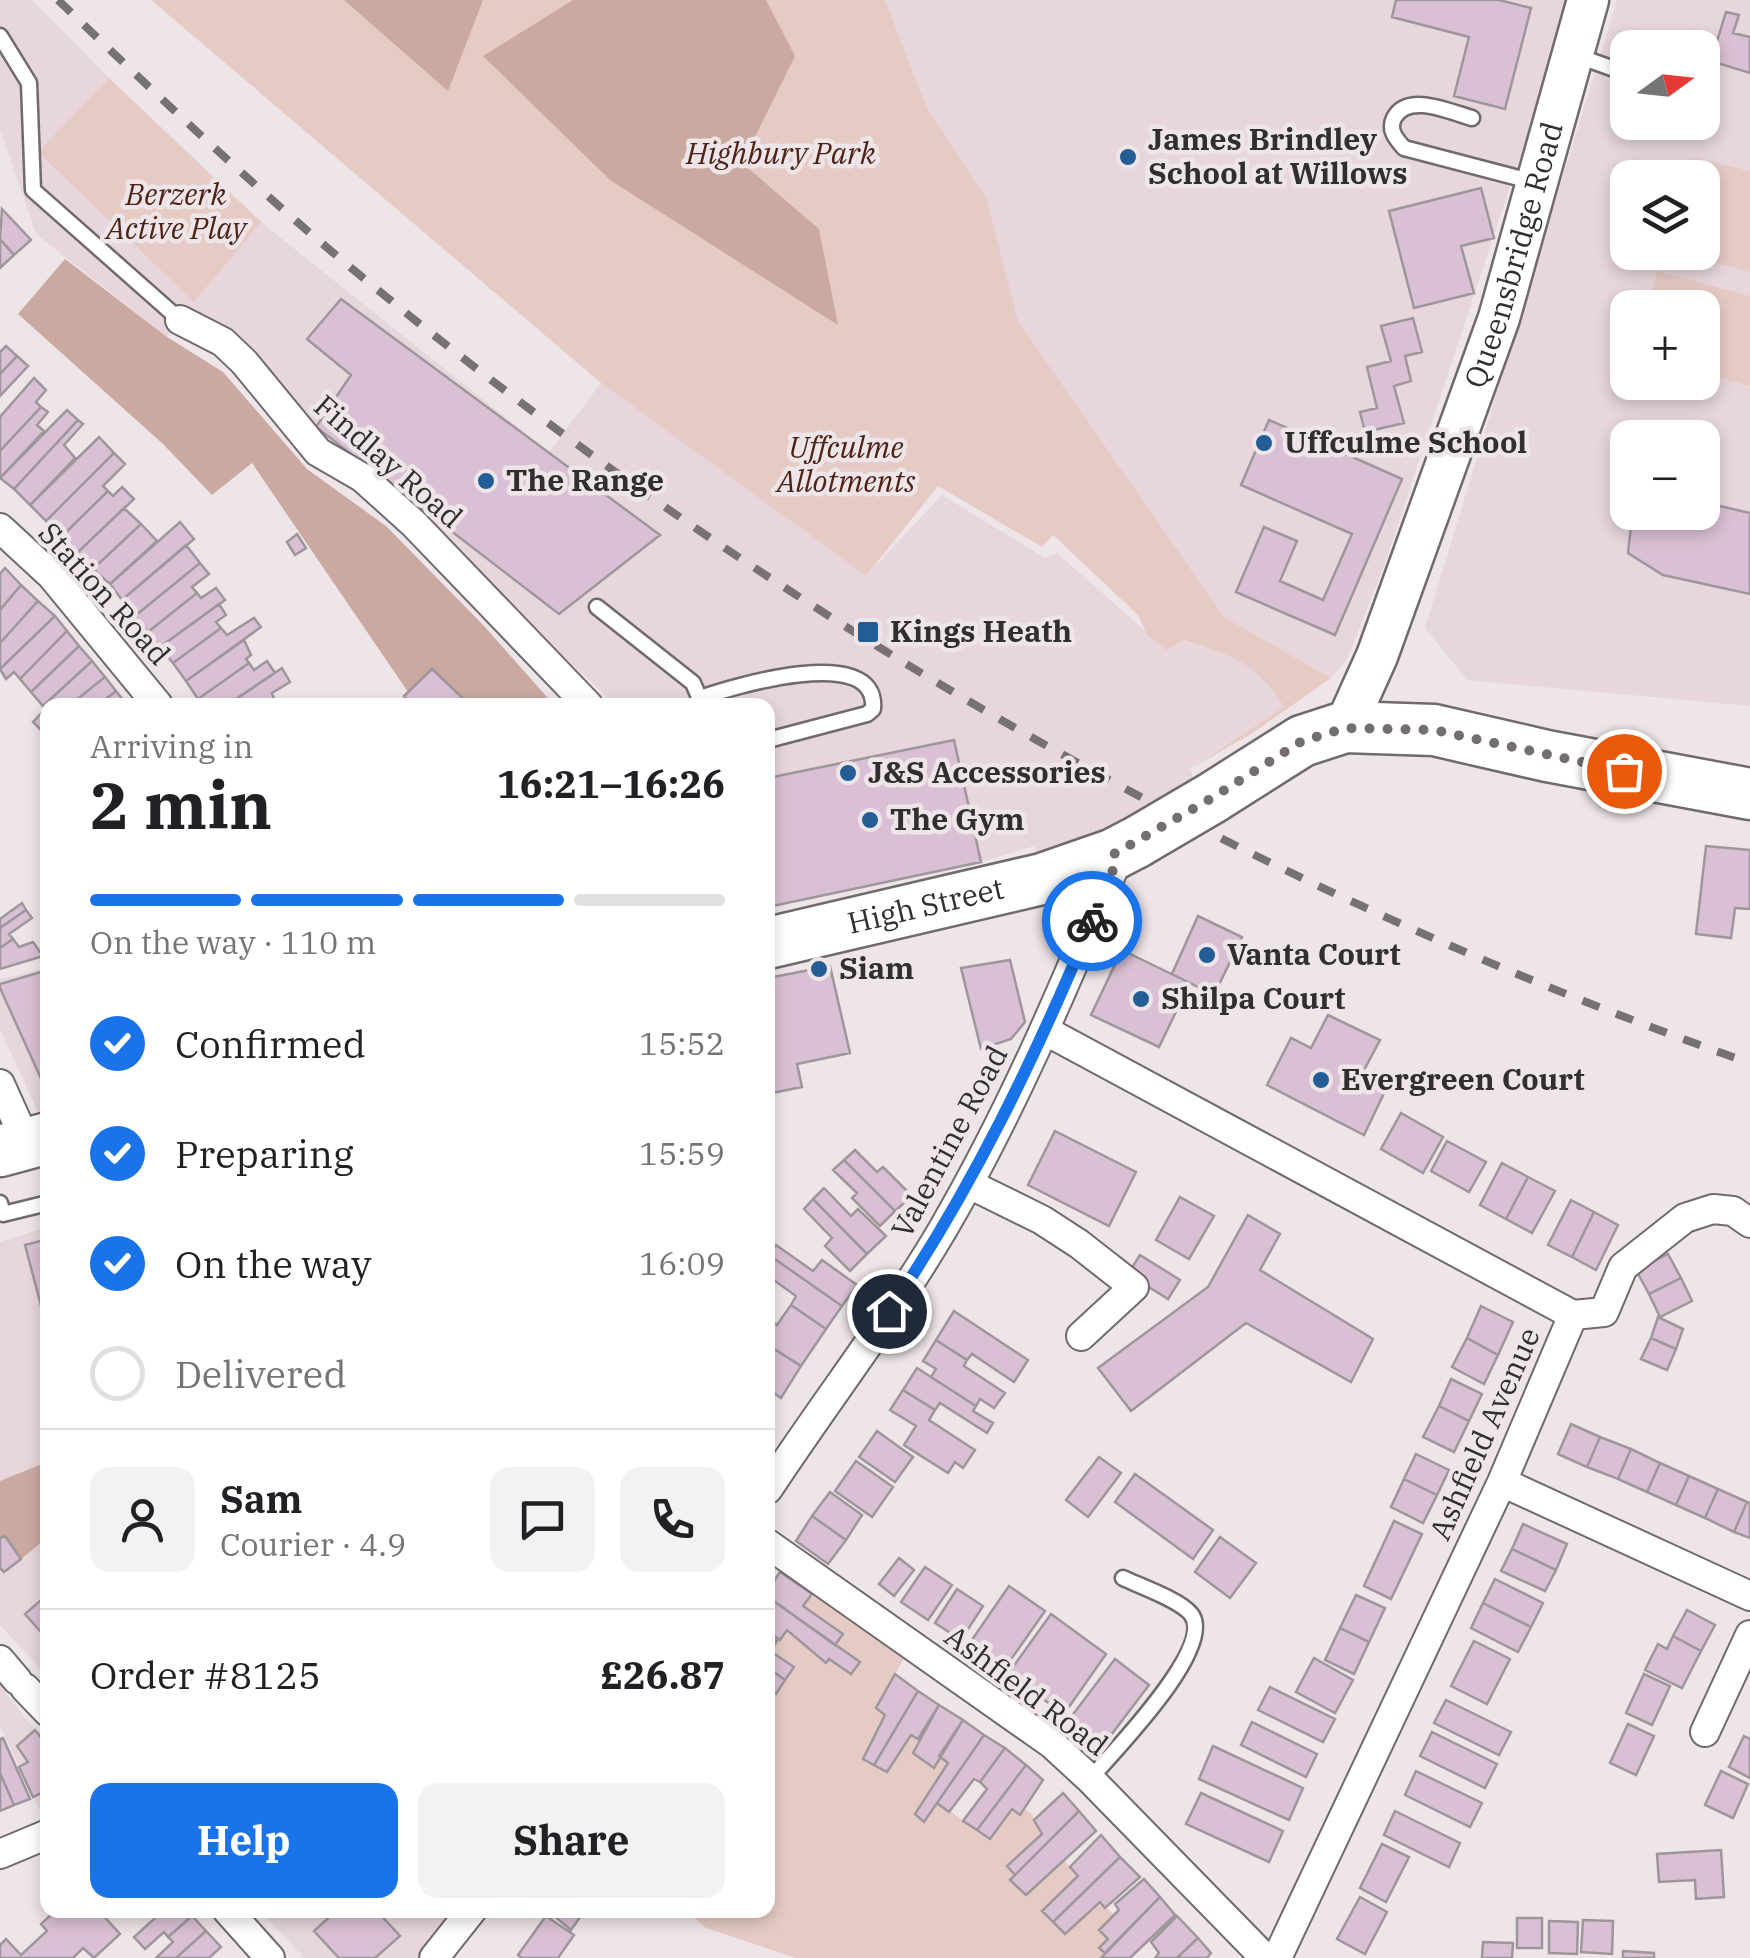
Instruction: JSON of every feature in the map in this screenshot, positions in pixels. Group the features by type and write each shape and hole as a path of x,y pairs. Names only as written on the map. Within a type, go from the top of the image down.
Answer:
{"highway":[{"path":"1346,728 1434,730 1546,756 1750,794"},
{"name":"High Street","path":"775,941 1008,888 1126,848 1302,741 1346,728"}],"street":[{"name":"Queensbridge Road","path":"1346,728 1377,656 1499,318 1588,0"},
{"name":"Findlay Road","path":"180,320 223,342 318,452 363,478 413,523 581,698"},
{"name":"Station Road","path":"0,528 52,576 152,698"},
{"name":"Valentine Road","path":"775,1472 905,1287 969,1184 1046,1030 1113,870 1126,848"},
{"name":"Ashfield Avenue","path":"1046,1030 1573,1315 1502,1482 1277,1958"},
{"path":"0,1084 25,1144"},
{"path":"969,1184 1042,1220 1134,1287 1081,1336"},
{"path":"1573,1315 1604,1312 1624,1267 1685,1218 1713,1210 1733,1211 1750,1223"},
{"path":"1502,1482 1750,1596"},
{"name":"Ashfield Road","path":"775,1549 1052,1744 1264,1958"},
{"path":"1706,1732 1750,1636"},
{"path":"14,1676 40,1704"},
{"path":"0,1854 40,1837"},
{"path":"234,1918 270,1958"},
{"path":"434,1958 466,1918"}],"lane":[{"path":"0,36 29,83 34,190 180,320"},
{"path":"1572,54 1610,68"},
{"path":"1472,118 1420,104 1396,114 1391,126 1404,148 1535,182"},
{"path":"598,607 692,683 700,698"},
{"path":"707,698 728,688 812,672 852,678 872,696 874,709 868,714 775,738"},
{"path":"0,1203 3,1214 40,1205"},
{"path":"1090,1779 1152,1707 1190,1654 1197,1627 1192,1614 1182,1607 1123,1578"}],"shaded area":[{"path":"0,0 32,0 267,227 549,452 601,383 866,576 942,495 1045,558 1057,553 1167,650 1183,640 1237,657 1261,674 1285,707 1190,768 1202,804 1042,879 1034,846 981,862 775,906 775,698 608,698 316,427 287,390 205,314 187,311 167,337 36,234 0,129"},
{"path":"344,0 483,0 448,91"},
{"path":"573,0 766,0 795,56 742,163 819,229 838,325 610,180 483,56"},
{"name":"Uffculme School","path":"885,0 1572,0 1384,566 1347,659 1331,678 1224,617 1018,321 987,199 927,108"},
{"path":"1617,0 1750,0 1750,706 1467,680 1425,628"},
{"path":"65,259 167,337 223,372 307,469 386,526 548,698 463,698 432,669 408,692 252,463 212,495 163,444 18,314"},
{"path":"40,970 38,1112 0,1029 0,979"},
{"path":"40,1229 40,1668 0,1625 0,1242"},
{"path":"40,1465 40,1544 21,1559 5,1536 0,1538 0,1481"},
{"path":"0,1685 40,1737 39,1809 0,1726"},
{"path":"267,1918 446,1918 416,1958 304,1958"}],"green space":[{"name":"Highbury Park","path":"151,0 885,0 927,108 987,199 1018,321 1224,617 1331,678 1251,734 1190,769 1284,707 1252,670 1229,656 1184,640 1167,650 1147,635 1138,615 1053,535 1042,547 938,486 866,576 601,383"},
{"name":"Berzerk Active Play","path":"109,78 261,222 194,302 38,152"},
{"path":"1720,164 1750,171 1750,272 1720,264"},
{"path":"1657,271 1750,296 1750,386 1720,378 1720,290 1652,290"},
{"path":"812,1594 904,1658 876,1708 885,1715 864,1760 887,1771 911,1735 918,1739 913,1753 933,1767 939,1756 948,1763 924,1821 937,1803 964,1821 1012,1809 1020,1815 1024,1809 1032,1814 1042,1834 1007,1866 1015,1875 1011,1881 1026,1895 1064,1860 1078,1876 1042,1912 1065,1934 1100,1902 1114,1915 1099,1930 1108,1939 1099,1948 1105,1953 1101,1958 796,1958 706,1928 694,1918 775,1918 775,1693 793,1667 775,1654 775,1645 787,1630 825,1662 829,1659 851,1674 859,1663 835,1645 843,1634 803,1606"}],"building":[{"path":"1396,0 1499,0 1531,8 1505,109 1454,96 1469,37 1392,17"},
{"path":"1726,12 1739,15 1733,33 1750,37 1750,73 1720,64 1720,32"},
{"path":"1481,188 1494,238 1461,246 1474,293 1414,308 1389,211"},
{"path":"2,209 31,240 14,255 0,239"},
{"path":"0,239 14,255 0,268"},
{"name":"The Range","path":"341,299 660,535 559,614 316,427 351,375 307,339"},
{"path":"1413,318 1422,352 1405,356 1411,381 1394,386 1404,423 1365,432 1360,412 1377,408 1367,367 1391,361 1381,326"},
{"path":"6,346 17,356 0,374 0,352"},
{"path":"17,356 28,366 0,396 0,374"},
{"path":"34,378 46,390 36,402 41,407 0,451 0,417"},
{"path":"41,407 48,412 37,425 44,431 0,478 0,451"},
{"path":"67,410 78,420 14,489 0,478"},
{"path":"78,420 83,424 64,445 75,458 30,505 14,489"},
{"path":"1269,420 1402,479 1335,635 1236,592 1264,527 1297,541 1280,581 1323,600 1352,534 1241,485"},
{"path":"99,437 114,453 46,521 30,505"},
{"path":"114,453 125,464 103,486 108,491 61,537 46,521"},
{"path":"122,487 134,499 77,553 61,537 108,491 113,496"},
{"path":"1720,506 1750,513 1750,594 1663,575 1628,553 1631,530 1720,530"},
{"path":"124,508 141,524 93,569 77,553"},
{"path":"180,522 194,539 122,600 110,584"},
{"path":"141,524 157,541 110,584 93,569"},
{"path":"297,534 306,548 295,555 287,542"},
{"path":"186,545 200,563 135,616 122,600"},
{"path":"200,563 209,574 192,587 197,593 148,632 135,616"},
{"path":"5,568 21,585 0,610 0,574"},
{"path":"21,585 38,601 0,643 0,610"},
{"path":"216,588 225,600 160,647 148,632 197,593 201,598"},
{"path":"38,601 55,616 0,669 0,643"},
{"path":"219,604 226,615 216,622 221,628 173,663 160,647"},
{"path":"55,616 67,631 20,679 14,672 6,679 0,669"},
{"path":"254,618 261,627 186,681 173,663 221,628 227,635"},
{"path":"67,631 79,646 31,692 20,679"},
{"path":"244,640 251,655 246,659 249,663 199,698 186,681"},
{"path":"79,646 92,661 52,698 40,698 40,702 31,692"},
{"path":"92,661 105,677 79,698 52,698"},
{"path":"267,661 275,673 238,698 199,698 249,663 254,670"},
{"path":"282,668 290,682 272,693 274,698 237,698"},
{"path":"432,669 463,698 406,698"},
{"path":"105,677 116,691 107,698 79,698"},
{"name":"The Gym","path":"954,740 981,862 775,906 775,777"},
{"path":"1706,846 1750,850 1750,909 1735,908 1731,938 1696,934"},
{"path":"22,903 26,910 0,928 0,919"},
{"path":"26,910 32,918 9,934 13,939 0,948 0,928"},
{"name":"Vanta Court","path":"1198,916 1242,937 1214,995 1172,974"},
{"path":"13,939 19,947 33,942 40,957 0,969 0,948"},
{"name":"Shilpa Court","path":"1122,950 1190,983 1159,1047 1091,1015"},
{"path":"1010,960 1025,1022 1011,1039 981,1049 961,968"},
{"path":"830,966 850,1053 797,1064 802,1087 775,1092 775,977"},
{"path":"40,972 40,1076 0,988 0,984"},
{"name":"Evergreen Court","path":"1328,1015 1380,1040 1362,1074 1387,1087 1364,1135 1267,1085 1291,1038 1311,1048"},
{"path":"1401,1113 1443,1137 1423,1173 1381,1149"},
{"path":"1055,1131 1136,1172 1109,1226 1028,1185"},
{"path":"1447,1141 1486,1162 1469,1192 1431,1171"},
{"path":"855,1150 877,1172 883,1167 912,1196 895,1211 844,1160"},
{"path":"844,1160 895,1211 880,1226 852,1198 857,1193 833,1170"},
{"path":"1502,1163 1528,1177 1506,1219 1480,1205"},
{"path":"1528,1177 1555,1191 1532,1233 1506,1219"},
{"path":"824,1188 851,1216 858,1209 886,1236 867,1254 813,1199"},
{"path":"1180,1197 1214,1216 1189,1259 1156,1240"},
{"path":"813,1199 867,1254 850,1271 825,1246 832,1238 804,1209"},
{"path":"1571,1200 1594,1212 1572,1257 1548,1245"},
{"path":"1594,1212 1618,1225 1596,1270 1572,1257"},
{"path":"1248,1215 1280,1234 1260,1270 1373,1339 1351,1382 1246,1323 1131,1411 1098,1368 1208,1287"},
{"path":"40,1241 40,1302 25,1245"},
{"path":"775,1246 813,1271 822,1260 857,1285 842,1306 775,1259"},
{"path":"1668,1254 1681,1278 1649,1294 1636,1270"},
{"path":"1140,1255 1180,1280 1168,1299 1128,1274"},
{"path":"775,1259 842,1306 826,1329 791,1305 796,1296 775,1281"},
{"path":"1681,1278 1692,1301 1660,1317 1649,1294"},
{"path":"791,1305 826,1329 801,1366 775,1349 777,1325"},
{"path":"1481,1306 1513,1322 1498,1355 1467,1338"},
{"path":"954,1311 1028,1360 1014,1382 972,1354 967,1360 936,1340"},
{"path":"1658,1317 1683,1329 1676,1349 1651,1338"},
{"path":"1467,1338 1498,1355 1484,1384 1452,1367"},
{"path":"1651,1338 1676,1349 1667,1370 1641,1359"},
{"path":"936,1340 967,1360 964,1366 1005,1393 994,1408 980,1399 976,1406 931,1377 936,1369 923,1361"},
{"path":"775,1349 801,1366 781,1398 775,1394"},
{"path":"917,1368 976,1406 973,1411 993,1423 987,1433 940,1403 935,1410 903,1390"},
{"path":"1451,1379 1482,1394 1469,1421 1439,1406"},
{"path":"903,1390 935,1410 929,1420 975,1450 963,1468 955,1462 948,1473 904,1445 916,1426 890,1410"},
{"path":"1439,1406 1469,1421 1454,1452 1423,1437"},
{"path":"1571,1424 1600,1437 1587,1467 1558,1454"},
{"path":"877,1431 913,1457 895,1482 859,1457"},
{"path":"1600,1437 1631,1449 1618,1479 1587,1467"},
{"path":"1631,1449 1660,1463 1647,1492 1618,1479"},
{"path":"1416,1454 1449,1470 1437,1495 1404,1479"},
{"path":"1099,1457 1121,1473 1088,1517 1066,1500"},
{"path":"856,1461 893,1487 872,1517 835,1491"},
{"path":"1660,1463 1689,1476 1676,1505 1647,1492"},
{"path":"1135,1474 1213,1530 1193,1559 1115,1502"},
{"path":"1689,1476 1718,1489 1705,1518 1676,1505"},
{"path":"1404,1479 1437,1495 1423,1523 1391,1507"},
{"path":"1718,1489 1747,1502 1734,1532 1705,1518"},
{"path":"830,1492 862,1515 846,1540 812,1516"},
{"path":"1747,1502 1750,1503 1750,1538 1734,1532"},
{"path":"812,1516 846,1540 828,1564 796,1541"},
{"path":"1394,1521 1422,1534 1391,1599 1364,1586"},
{"path":"1523,1524 1567,1544 1556,1570 1512,1549"},
{"path":"5,1536 21,1559 4,1572 0,1568 0,1538"},
{"path":"1220,1537 1256,1563 1230,1598 1195,1572"},
{"path":"1512,1549 1556,1570 1545,1591 1501,1571"},
{"path":"899,1558 914,1570 894,1596 879,1584"},
{"path":"925,1567 952,1585 928,1620 901,1602"},
{"path":"780,1572 812,1594 803,1606 843,1634 835,1645 775,1602 775,1580"},
{"path":"1495,1579 1543,1603 1531,1627 1483,1603"},
{"path":"1009,1586 1045,1611 1000,1675 965,1650"},
{"path":"957,1589 983,1606 961,1640 935,1623"},
{"path":"1356,1595 1385,1608 1369,1642 1340,1628"},
{"path":"40,1601 40,1631 25,1614"},
{"path":"775,1602 860,1662 851,1674 829,1659 826,1663 787,1630 780,1640 775,1636"},
{"path":"1483,1603 1531,1627 1518,1652 1471,1628"},
{"path":"1687,1610 1715,1625 1701,1651 1673,1636"},
{"path":"1051,1614 1106,1654 1064,1714 1008,1674"},
{"path":"1340,1628 1369,1642 1354,1674 1325,1660"},
{"path":"1673,1636 1701,1651 1682,1688 1645,1670 1658,1644 1667,1649"},
{"path":"1474,1641 1510,1659 1487,1704 1451,1686"},
{"path":"775,1654 794,1667 785,1680 775,1673"},
{"path":"1314,1658 1353,1680 1335,1713 1296,1692"},
{"path":"1115,1659 1149,1685 1105,1743 1071,1717"},
{"path":"775,1673 785,1680 775,1693"},
{"path":"895,1674 918,1691 874,1765 863,1759 885,1715 876,1708"},
{"path":"1644,1674 1670,1686 1652,1725 1626,1713"},
{"path":"1270,1687 1335,1719 1323,1742 1258,1710"},
{"path":"918,1691 939,1705 918,1739 911,1735 887,1772 874,1765"},
{"path":"1446,1700 1511,1732 1499,1755 1434,1723"},
{"path":"939,1705 963,1720 934,1768 913,1753"},
{"path":"963,1720 984,1735 924,1822 915,1814 948,1763 939,1756"},
{"path":"1252,1722 1317,1754 1306,1777 1241,1745"},
{"path":"1628,1724 1654,1736 1636,1775 1610,1763"},
{"path":"35,1730 40,1736 40,1794 33,1797 19,1767 28,1762 17,1746"},
{"path":"1432,1732 1497,1764 1485,1788 1420,1756"},
{"path":"984,1735 1005,1748 980,1782 974,1779 949,1812 937,1803"},
{"path":"1744,1736 1750,1739 1750,1778 1729,1767"},
{"path":"3,1738 30,1799 14,1805 0,1773"},
{"path":"1213,1746 1303,1788 1289,1820 1199,1779"},
{"path":"1005,1748 1026,1765 977,1830 963,1821 987,1789 980,1782"},
{"path":"1026,1765 1043,1780 1020,1815 1012,1809 990,1839 977,1830"},
{"path":"1416,1771 1482,1803 1470,1827 1405,1795"},
{"path":"1721,1771 1748,1784 1733,1818 1705,1805"},
{"path":"0,1773 14,1805 0,1811"},
{"path":"1063,1793 1079,1811 1015,1875 1007,1866 1042,1834 1034,1820"},
{"path":"1201,1793 1283,1831 1269,1862 1186,1824"},
{"path":"1079,1811 1096,1831 1026,1895 1010,1880"},
{"path":"1395,1811 1460,1843 1449,1867 1384,1835"},
{"path":"1101,1835 1120,1857 1053,1922 1042,1911 1078,1876 1070,1867"},
{"path":"1382,1844 1409,1857 1386,1902 1360,1888"},
{"path":"1721,1850 1724,1897 1696,1899 1695,1880 1659,1882 1657,1854"},
{"path":"1120,1857 1140,1877 1105,1908 1100,1902 1065,1934 1053,1922"},
{"path":"1144,1879 1160,1897 1105,1953 1099,1948 1108,1939 1099,1930 1119,1910 1115,1904"},
{"path":"1160,1897 1175,1915 1130,1958 1101,1958"},
{"path":"1360,1897 1387,1912 1365,1954 1337,1939"},
{"path":"1177,1916 1198,1938 1177,1958 1155,1958 1159,1953 1151,1942"},
{"path":"47,1918 105,1918 120,1934 94,1958 83,1948 73,1958 0,1958 0,1945 6,1939 21,1955 47,1931 41,1924"},
{"path":"155,1918 190,1918 168,1937 164,1932 145,1949 134,1937"},
{"path":"190,1918 206,1931 176,1958 156,1958 173,1942 168,1937"},
{"path":"328,1918 383,1918 400,1936 375,1958 339,1958 314,1931"},
{"path":"545,1918 574,1935 558,1958 518,1955"},
{"path":"557,1918 579,1918 571,1930"},
{"path":"1517,1918 1542,1918 1542,1948 1517,1948"},
{"path":"1583,1920 1613,1921 1612,1954 1581,1952"},
{"path":"1549,1921 1578,1922 1577,1954 1549,1953"},
{"path":"206,1931 221,1947 209,1958 176,1958"},
{"path":"1198,1938 1211,1953 1207,1958 1177,1958"},
{"path":"1483,1942 1513,1943 1512,1958 1482,1958"},
{"path":"1623,1951 1654,1953 1654,1958 1623,1958"}],"railway":[{"path":"58,0 252,182 373,286 529,409 690,525 857,633 1027,735 1202,829 1381,915 1564,993 1750,1063"}],"way so far":[{"path":"1092,921 1113,870 1114,854 1302,741 1346,728 1434,730 1624,771"}],"place":[{"name":"James Brindley School at Willows","path":"1128,157"},
{"name":"Uffculme School","path":"1264,443"},
{"name":"The Range","path":"486,481"},
{"name":"Kings Heath","path":"868,632"},
{"name":"J&S Accessories","path":"848,773"},
{"name":"The Gym","path":"870,820"},
{"name":"Vanta Court","path":"1207,955"},
{"name":"Siam","path":"819,969"},
{"name":"Shilpa Court","path":"1141,999"},
{"name":"Evergreen Court","path":"1321,1080"}],"route":[{"path":"889,1311 969,1184 1046,1030 1092,921"}],"park label":[{"name":"Uffculme Allotments","path":"846,465"}]}
